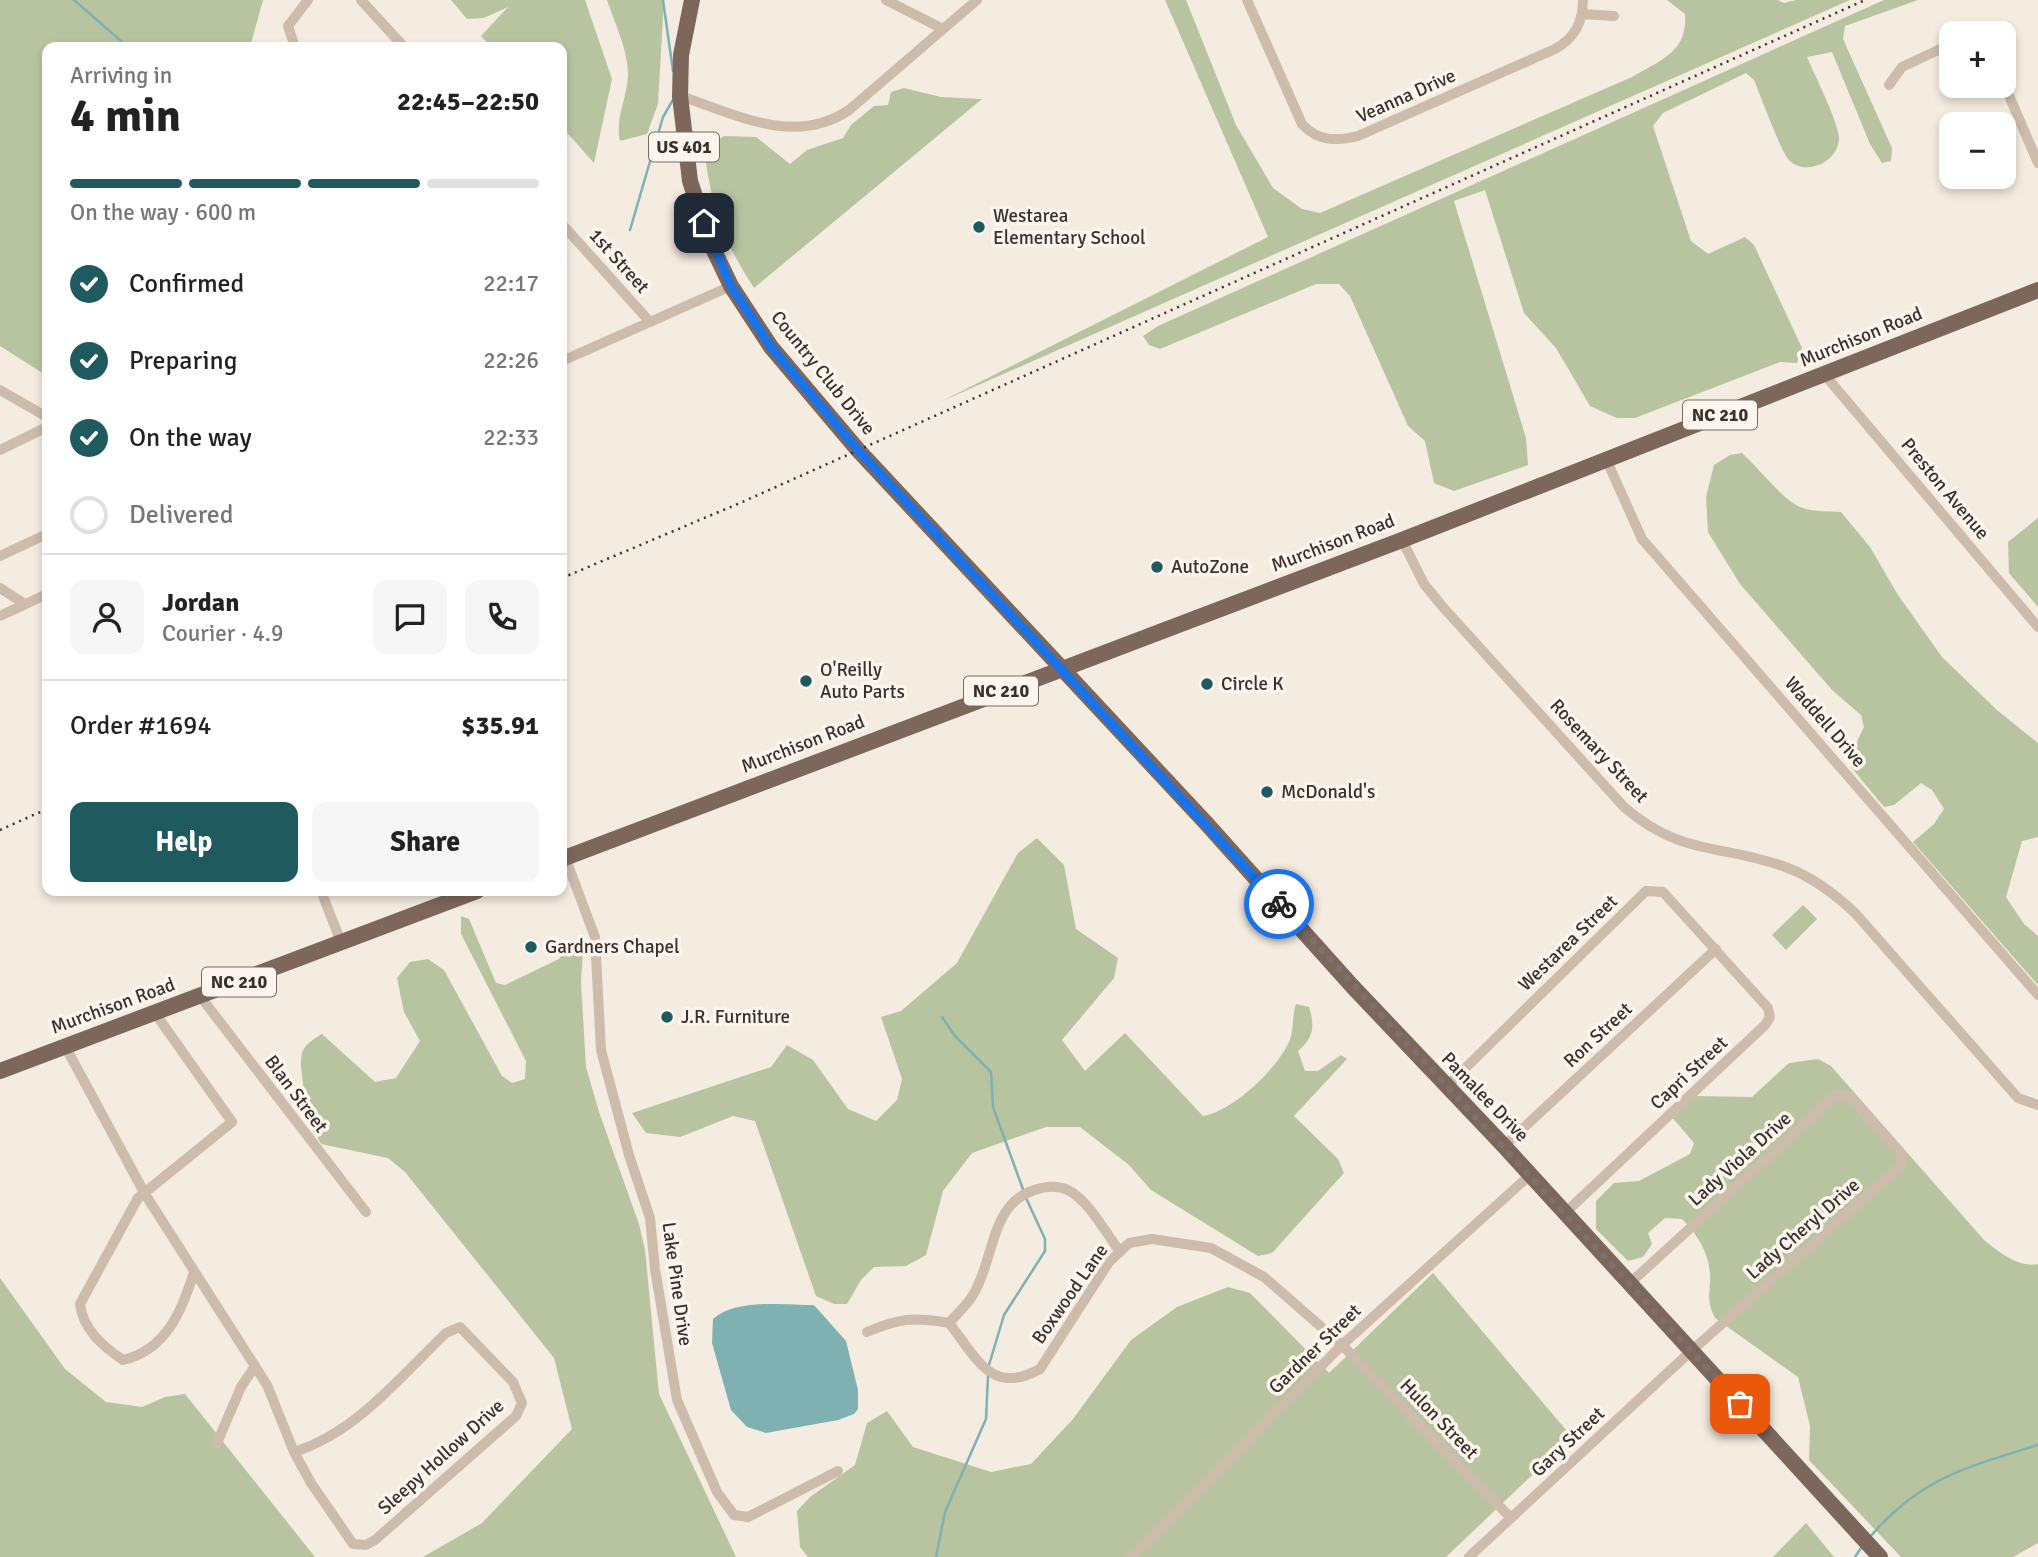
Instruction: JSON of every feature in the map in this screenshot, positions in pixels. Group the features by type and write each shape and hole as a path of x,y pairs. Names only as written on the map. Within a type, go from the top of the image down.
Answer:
{"main road":[{"name":"Country Club Drive","path":"691,0 681,55 680,96 690,181 709,240 731,286 771,347 858,450 1060,668"},
{"name":"Murchison Road","path":"567,857 1402,540 2038,290"},
{"name":"Pamalee Drive","path":"1060,668 1215,832 1446,1087 1504,1146 1880,1557"},
{"name":"Murchison Road","path":"0,1071 464,896"}],"street":[{"path":"361,0 399,42"},
{"path":"886,0 943,29"},
{"path":"680,96 772,126 812,128 849,110 977,0"},
{"name":"Veanna Drive","path":"1247,0 1302,124 1318,137 1331,140 1358,136 1555,49 1572,37 1583,14"},
{"path":"1583,0 1583,14 1614,16"},
{"path":"293,42 288,26 307,1"},
{"path":"1889,85 1902,67 1939,50"},
{"path":"2010,98 2038,163"},
{"name":"1st Street","path":"567,230 650,322"},
{"path":"567,356 731,286"},
{"name":"Preston Avenue","path":"1824,373 2038,628"},
{"path":"0,390 42,414"},
{"path":"0,450 42,429"},
{"name":"Waddell Drive","path":"1606,459 1642,539 2038,995"},
{"path":"0,556 42,536"},
{"name":"Rosemary Street","path":"1402,540 1424,584 1442,606 1624,807 1648,826 1675,840 1787,867 1823,887 1855,913 2018,1098 2038,1105"},
{"path":"0,588 25,604"},
{"path":"0,615 42,596"},
{"name":"Lake Pine Drive","path":"567,866 595,937 601,1050 629,1155 650,1218 655,1269 677,1400 717,1492 734,1515 748,1517 838,1471"},
{"name":"Westarea Street","path":"1446,1087 1646,891 1663,892 1716,949"},
{"path":"323,896 341,942"},
{"name":"Ron Street","path":"1504,1146 1716,949"},
{"name":"Capri Street","path":"1564,1213 1765,1025 1770,1017 1768,1008 1716,949"},
{"name":"Blan Street","path":"200,996 366,1212"},
{"path":"155,1013 232,1122 145,1194 130,1212 80,1304 82,1320 107,1349 124,1360 140,1356 158,1343 183,1309 194,1272"},
{"name":"Sleepy Hollow Drive","path":"65,1046 145,1194 275,1399 294,1452 325,1507 353,1544 366,1545 422,1501 516,1416 522,1403 513,1382 460,1327 446,1333 355,1419 332,1436 294,1452"},
{"name":"Lady Viola Drive","path":"1629,1284 1836,1095 1849,1096 1877,1123"},
{"name":"Lady Cheryl Drive","path":"1690,1352 1902,1165 1901,1154 1877,1123"},
{"name":"Gardner Street","path":"1132,1557 1342,1345 1530,1175"},
{"path":"867,1332 897,1320 917,1317 949,1324 973,1296 1000,1218 1010,1203 1032,1190 1052,1186 1069,1191 1084,1205 1120,1252"},
{"name":"Boxwood Lane","path":"949,1324 988,1371 1006,1380 1024,1377 1040,1368 1109,1262 1129,1243 1152,1239 1211,1248 1264,1277 1342,1345"},
{"name":"Hulon Street","path":"1342,1345 1511,1518"},
{"name":"Gary Street","path":"1469,1557 1690,1352"},
{"path":"217,1443 241,1387 255,1366"}],"green space":[{"path":"0,0 263,0 251,42 42,42 42,373 0,346"},
{"path":"451,0 585,0 612,79 594,163 567,133 567,42 486,42 481,36 508,7 484,18 467,19"},
{"path":"607,0 664,0 658,104 647,134 620,141 619,124 628,75 623,47"},
{"path":"1165,0 1186,0 1236,125 1273,188 1302,209 1320,213 1632,77 1662,60 1677,46 1685,27 1685,14 1667,0 1778,0 1784,3 1796,0 1850,0 940,402 1268,237"},
{"path":"1884,0 1918,0 1845,26 1843,39 1892,148 1891,161 1882,163 1870,144 1832,52 1807,57 1839,137 1834,154 1820,164 1803,167 1788,159 1754,80 1746,73 1663,113 1653,126 1691,241 1708,254 1745,237 1754,245 1802,348 1797,363 1780,362 1635,418 1617,418 1590,406 1556,348 1524,313 1485,190 1454,201 1526,438 1528,465 1454,491 1434,483 1425,441 1408,426 1350,296 1339,284 1316,284 1160,349 1149,345 1143,336 1158,326"},
{"path":"904,88 941,97 982,99 754,288 734,254 720,222 704,150 724,136 756,137 790,164 807,150 843,138 851,125 874,106 888,105 891,92"},
{"path":"1742,453 1796,505 1812,510 1841,512 1870,547 1898,595 1942,657 1998,711 2038,743 2038,837 2022,841 2006,897 2024,924 2038,936 2038,985 1913,842 1934,824 1944,809 1932,790 1921,783 1894,805 1884,807 1851,767 1864,727 1861,715 1832,690 1740,584 1708,532 1706,497 1714,465 1730,455"},
{"path":"2038,518 2038,607 2009,573 2008,542"},
{"path":"1037,838 1064,865 1076,929 1118,958 1114,978 1062,1040 1085,1071 1125,1033 1203,1116 1215,1113 1240,1098 1274,1065 1289,1042 1296,1004 1309,1007 1312,1031 1298,1051 1305,1071 1318,1071 1341,1055 1347,1059 1294,1116 1338,1159 1344,1173 1272,1253 1258,1256 1151,1190 1129,1165 1080,1127 1046,1127 972,1153 943,1191 926,1255 906,1266 874,1267 861,1280 847,1304 834,1304 816,1296 755,1121 733,1116 680,1137 646,1133 632,1113 771,1067 787,1045 813,1060 848,1109 876,1121 897,1100 902,1079 881,1017 901,1011 957,963 1018,853"},
{"path":"1803,905 1817,919 1786,950 1772,935"},
{"path":"461,916 469,919 496,983 505,985 559,959 565,949 575,942 583,950 581,982 586,1067 639,1224 645,1250 659,1394 736,1557 423,1557 482,1523 572,1429 554,1358 405,1172 388,1158 321,1144 306,1099 301,1061 305,1047 322,1034 375,1082 396,1078 420,1041 404,1012 397,978 410,962 428,959 444,970 502,1076 512,1083 525,1079 526,1061 461,934"},
{"path":"1818,1059 1831,1066 1984,1240 2016,1261 2038,1264 2038,1543 2013,1557 1901,1557 1809,1460 1810,1426 1798,1377 1715,1318 1709,1300 1710,1274 1707,1258 1687,1224 1682,1219 1665,1218 1648,1233 1652,1244 1643,1257 1628,1261 1596,1229 1596,1201 1614,1183 1639,1181 1690,1154 1694,1143 1671,1116 1694,1096 1752,1097 1789,1063"},
{"path":"1433,1273 1572,1437 1446,1557 808,1557 800,1547 797,1511 810,1497 855,1465 867,1423 887,1411 913,1447 991,1472 1031,1464 1073,1419 1131,1340 1177,1307 1228,1287 1250,1293 1329,1373"},
{"path":"0,1278 65,1369 106,1402 142,1407 165,1397 185,1394 315,1557 0,1557"},
{"path":"1806,1523 1834,1557 1773,1557"}],"water":[{"path":"748,1305 814,1305 846,1341 858,1390 858,1409 854,1414 838,1420 766,1433 747,1427 731,1410 712,1343 713,1319 723,1312"}],"waterway":[{"path":"74,0 122,42"},
{"path":"663,0 673,71"},
{"path":"630,230 663,117 674,98"},
{"path":"942,1017 955,1036 991,1072 993,1107 1024,1192"},
{"path":"989,1365 1004,1315 1045,1251 1045,1239 1026,1198"},
{"path":"936,1557 945,1512 986,1419 988,1376"},
{"path":"1870,1537 1907,1501 1946,1477 2038,1445"},
{"path":"1855,1557 1863,1545"}],"railway":[{"path":"567,576 740,503 1865,0"},
{"path":"0,830 42,811"}],"way so far":[{"path":"1279,904 1740,1404"}],"place":[{"name":"Westarea Elementary School","path":"979,227"},
{"name":"AutoZone","path":"1157,567"},
{"name":"O'Reilly Auto Parts","path":"806,681"},
{"name":"Circle K","path":"1207,684"},
{"name":"McDonald's","path":"1267,792"},
{"name":"Gardners Chapel","path":"531,947"},
{"name":"J.R. Furniture","path":"667,1017"}],"route":[{"path":"704,223 709,240 731,286 771,347 858,450 1279,904"}]}
